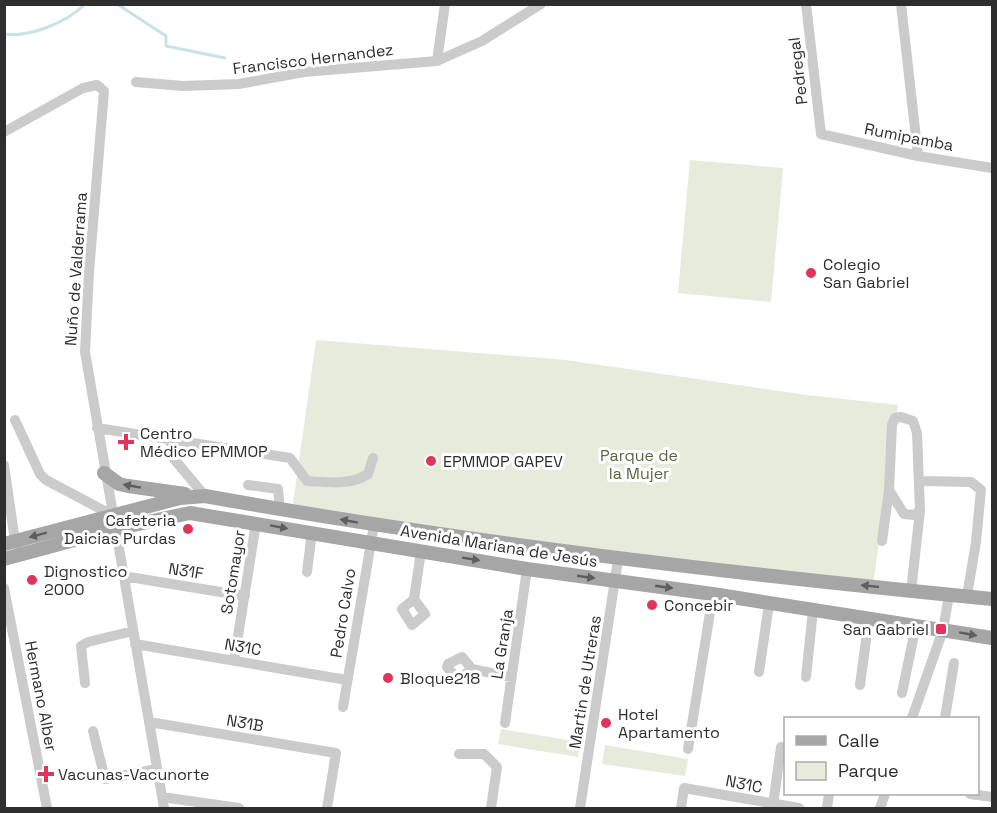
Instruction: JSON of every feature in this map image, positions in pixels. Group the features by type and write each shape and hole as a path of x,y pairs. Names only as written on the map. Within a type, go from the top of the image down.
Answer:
{"main road":[{"path":"104,473 119,484 205,496"},
{"name":"Avenida Mariana de Jesús","path":"10,543 180,498 205,496 414,532 618,560 993,599"},
{"name":"Avenida Mariana de Jesús","path":"4,559 115,529 190,513 527,569 713,594 993,638"},
{"path":"414,532 416,550"}],"street":[{"path":"438,61 445,4"},
{"name":"Francisco Hernandez","path":"136,82 183,86 239,84 304,72 438,61 482,41 541,4"},
{"name":"Pedregal","path":"806,4 821,134"},
{"path":"901,4 918,156"},
{"name":"Nuño de Valderrama","path":"4,132 83,88 97,85 104,91 85,345 104,473 163,803"},
{"name":"Rumipamba","path":"821,134 918,156 993,168"},
{"path":"882,541 889,490 892,425 898,416 910,419 916,425 921,481 911,591"},
{"path":"15,420 40,474 46,480 112,515"},
{"path":"97,428 290,458 307,481 336,483 360,479 368,474 373,458"},
{"path":"170,439 174,459 205,496"},
{"path":"4,465 10,543 24,554"},
{"path":"921,481 971,482 981,490 976,543 967,596"},
{"path":"248,485 278,489 280,509"},
{"path":"889,490 904,514 914,516 920,511"},
{"name":"Sotomayor","path":"234,661 256,523"},
{"name":"Pedro Calvo","path":"344,707 374,525"},
{"path":"307,572 312,532"},
{"path":"414,598 416,550"},
{"name":"Martin de Utreras","path":"580,808 618,560"},
{"name":"La Granja","path":"505,723 527,569"},
{"name":"N31F","path":"123,576 245,596"},
{"name":"Hermano Alber","path":"4,588 47,808"},
{"path":"688,749 713,594"},
{"path":"912,717 943,630 949,595"},
{"path":"759,672 769,604"},
{"path":"806,677 813,610"},
{"path":"860,685 869,618"},
{"path":"902,693 916,625"},
{"path":"85,683 81,646 88,642 133,631"},
{"name":"N31C","path":"135,644 347,680"},
{"path":"945,717 954,663"},
{"path":"472,669 512,677"},
{"name":"N31B","path":"149,722 336,753 327,808"},
{"path":"93,730 101,774 105,779 158,769"},
{"path":"773,805 781,747"},
{"path":"459,754 484,754 497,767 491,808"},
{"name":"N31C","path":"681,808 684,788 799,808"},
{"path":"978,795 993,797"},
{"path":"163,803 238,808"}],"green space":[{"path":"690,160 783,168 771,302 678,293"},
{"name":"Parque de la Mujer","path":"316,340 566,360 807,395 898,405 873,586 292,511"},
{"path":"501,729 580,742 578,757 498,744"},
{"path":"605,745 688,759 685,776 602,764"}],"waterway":[{"path":"4,34 25,34 48,27 68,17 85,4"},
{"path":"117,4 166,36 166,46 225,58"}],"place":[{"name":"Colegio San Gabriel","path":"811,273"},
{"name":"Centro Médico EPMMOP","path":"126,442"},
{"name":"EPMMOP GAPEV","path":"431,461"},
{"name":"Cafeteria Daicias Purdas","path":"188,529"},
{"name":"Dignostico 2000","path":"32,580"},
{"name":"Concebir","path":"652,605"},
{"name":"San Gabriel","path":"941,629"},
{"name":"Bloque218","path":"388,678"},
{"name":"Hotel Apartamento","path":"606,723"},
{"name":"Vacunas-Vacunorte","path":"46,774"}]}
